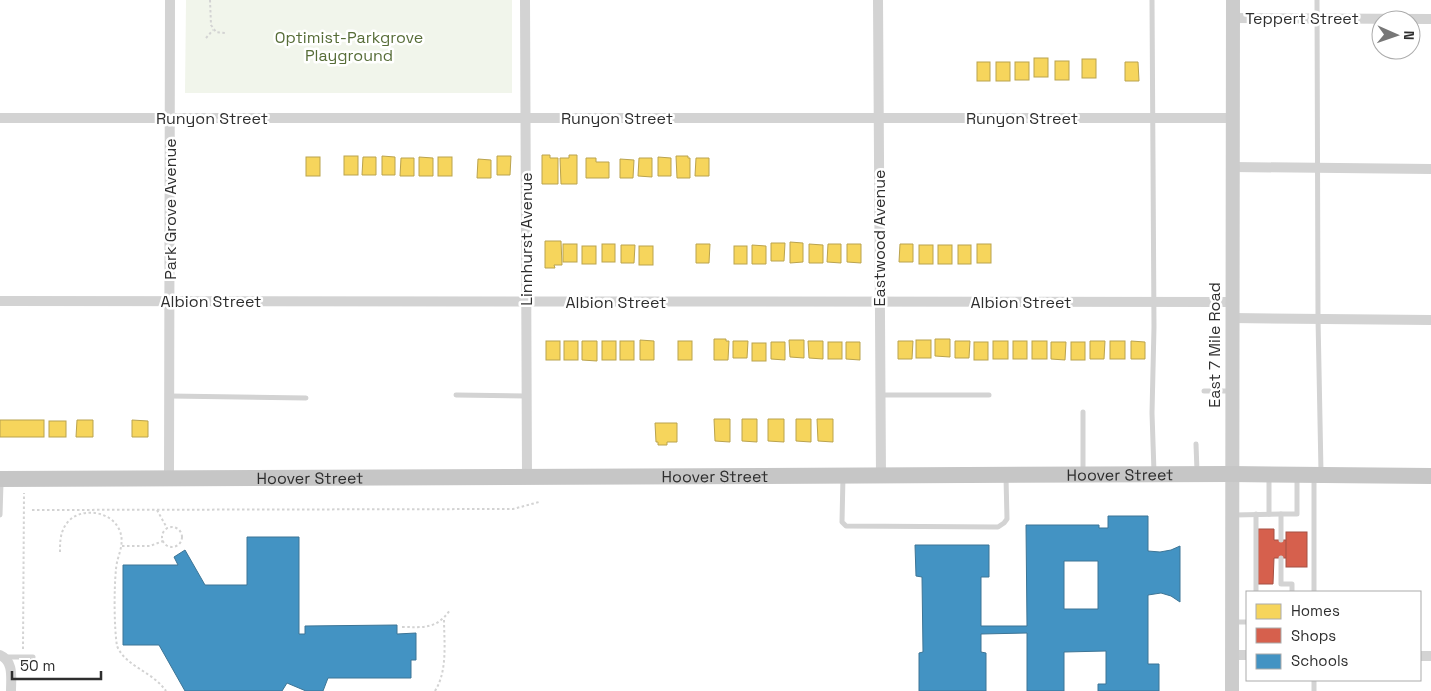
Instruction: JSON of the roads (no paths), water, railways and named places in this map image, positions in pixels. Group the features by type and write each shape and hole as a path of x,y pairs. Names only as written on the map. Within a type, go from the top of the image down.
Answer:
{"main road":[{"name":"Hoover Street","path":"1,479 843,477 1196,474 1431,476"}],"street":[{"name":"Park Grove Avenue","path":"169,478 170,0"},
{"name":"Linnhurst Avenue","path":"525,0 527,477"},
{"name":"Eastwood Avenue","path":"878,0 880,476"},
{"name":"East 7 Mile Road","path":"1232,691 1233,0"},
{"name":"Teppert Street","path":"1234,18 1431,18"},
{"name":"Runyon Street","path":"0,118 1233,118"},
{"path":"1233,167 1431,169"},
{"name":"Albion Street","path":"0,301 1232,302"},
{"path":"1232,318 1431,320"},
{"path":"1232,654 1246,655"},
{"path":"4,657 11,670 11,691"}],"lane":[{"path":"1152,0 1154,302 1152,413 1154,475"},
{"path":"1314,591 1318,475 1317,0"},
{"path":"1204,391 1232,391"},
{"path":"880,394 989,395"},
{"path":"456,395 527,396"},
{"path":"170,396 306,398"},
{"path":"1083,412 1083,475"},
{"path":"1196,444 1196,474"},
{"path":"1269,475 1269,514"},
{"path":"1231,515 1297,514 1297,475"},
{"path":"843,477 842,522 846,526 998,526 1007,519 1006,476"},
{"path":"0,514 1,479"},
{"path":"1256,514 1256,591"},
{"path":"1281,514 1281,540"},
{"path":"1274,533 1281,533"},
{"path":"1281,558 1281,584 1292,584 1292,591"},
{"path":"1274,567 1281,567"},
{"path":"1274,578 1281,578"},
{"path":"1232,622 1246,622"},
{"path":"4,657 33,658"}],"park label":[{"name":"Optimist-Parkgrove Playground","path":"349,46"}]}
